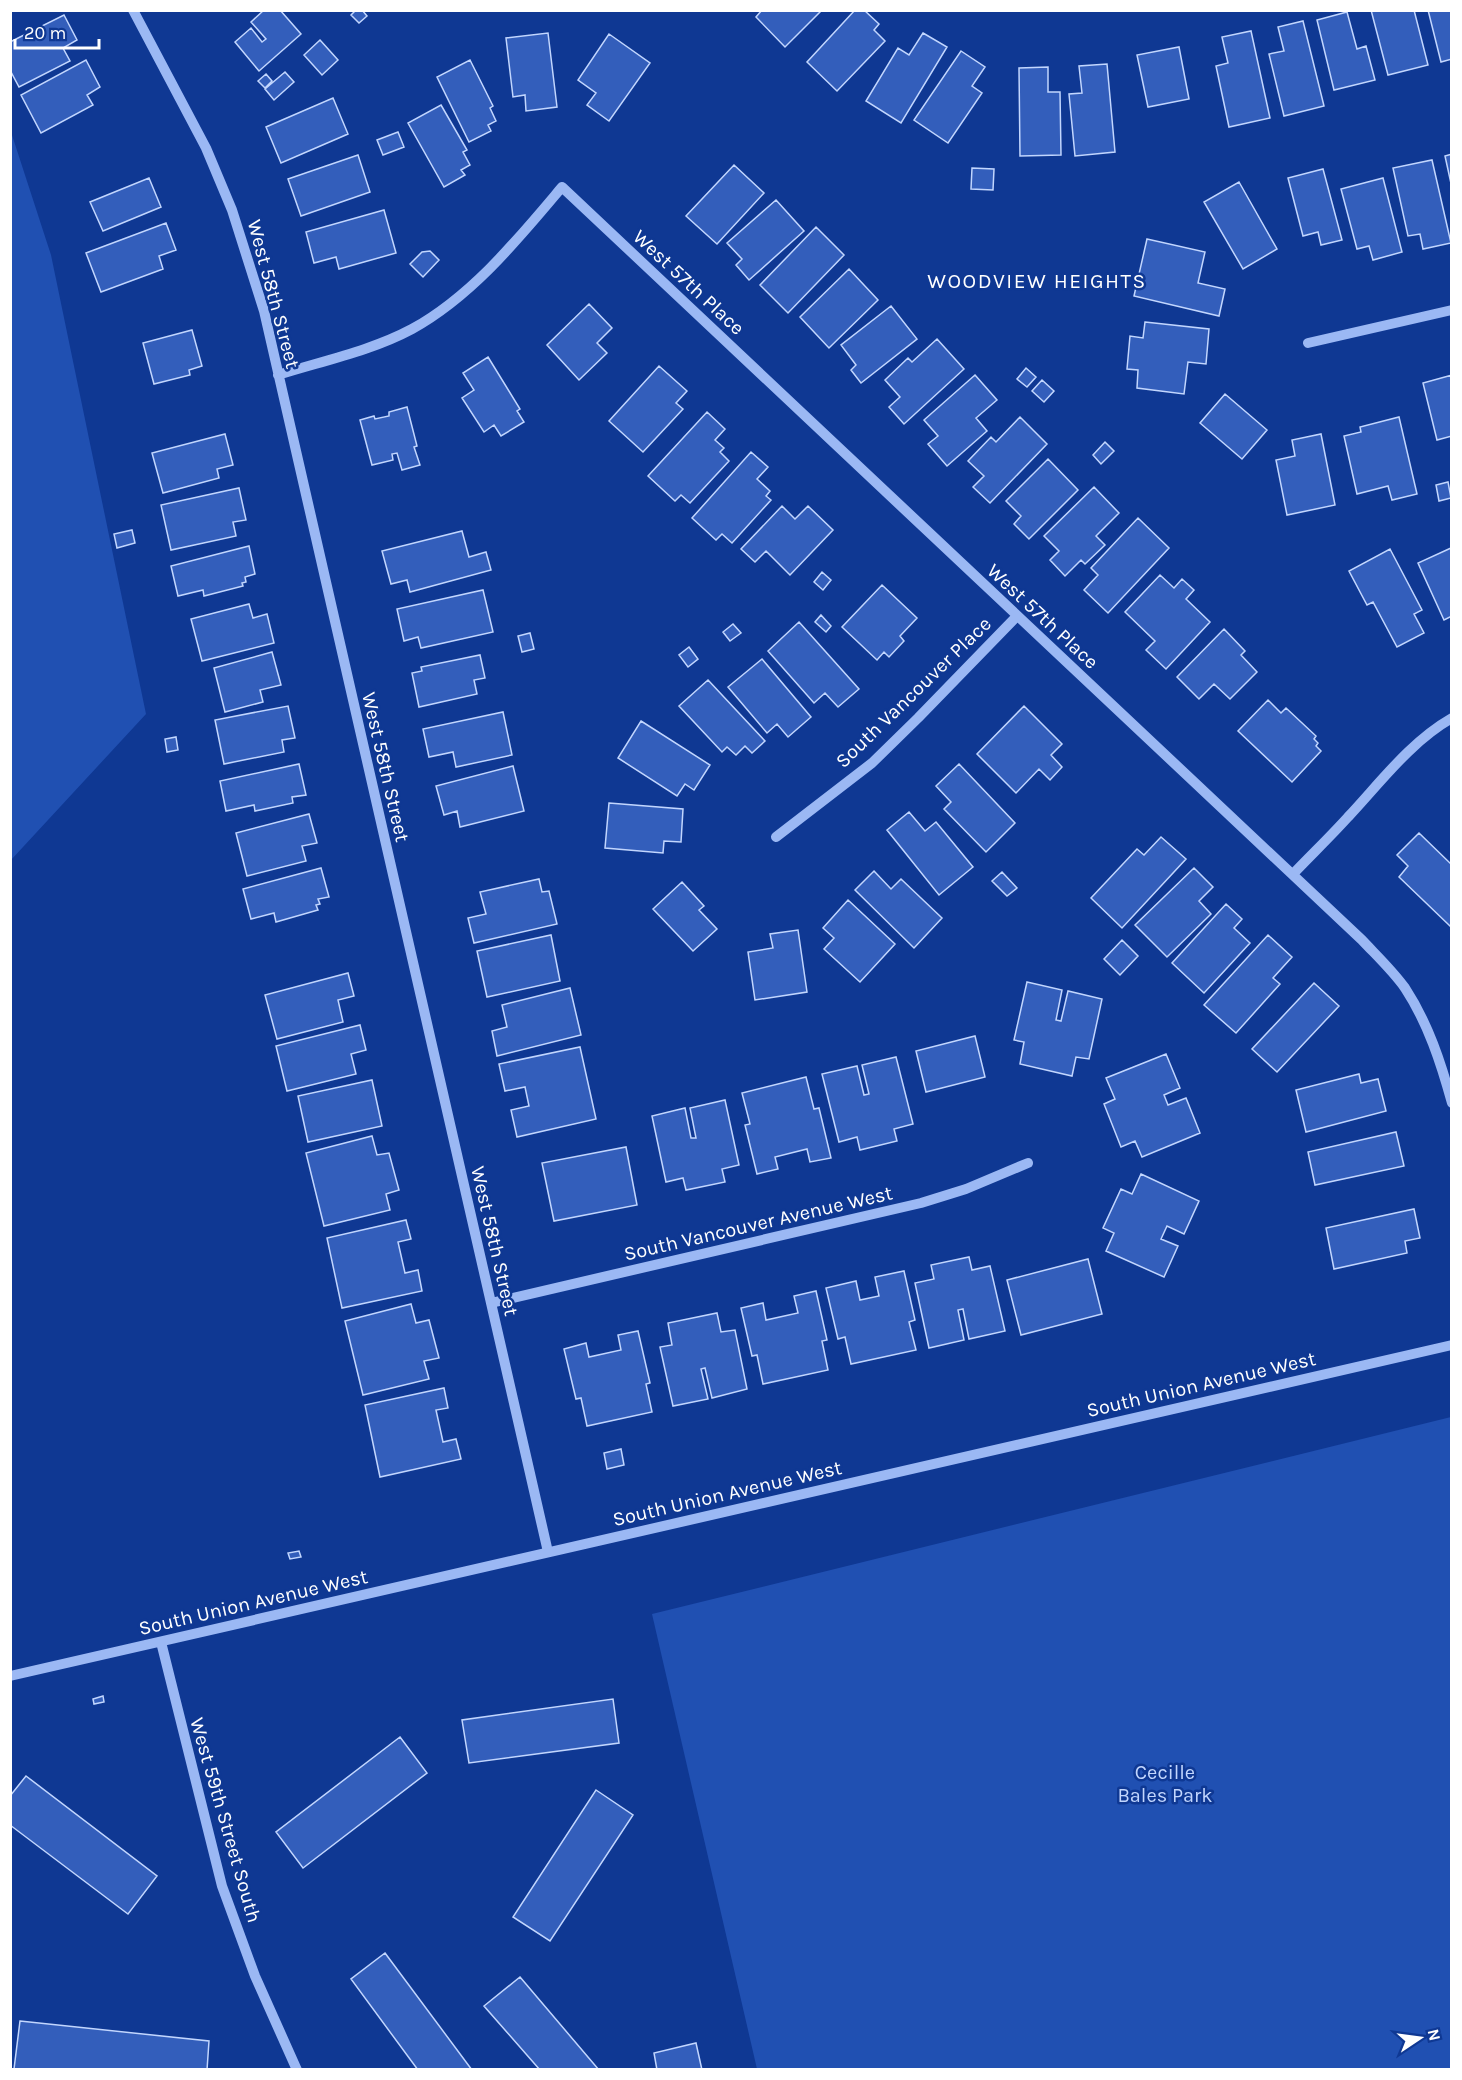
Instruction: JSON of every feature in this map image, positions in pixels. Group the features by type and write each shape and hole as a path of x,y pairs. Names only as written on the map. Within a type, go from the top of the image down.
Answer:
{"street":[{"name":"West 58th Street","path":"137,12 206,148 230,204 264,311 548,1552"},
{"name":"West 57th Place","path":"278,375 379,344 413,329 473,285 562,187 1362,940 1404,988 1436,1049 1449,1081 1452,1103"},
{"path":"1308,343 1452,310"},
{"name":"South Vancouver Place","path":"776,837 872,763 1017,616"},
{"path":"1293,874 1348,818 1387,772 1439,725 1452,718"},
{"name":"South Vancouver Avenue West","path":"491,1303 921,1203 966,1189 1028,1163"},
{"name":"South Union Avenue West","path":"10,1676 1452,1345"},
{"name":"West 59th Street South","path":"161,1642 222,1886 255,1976 297,2070"}],"green space":[{"path":"11,132 51,255 146,714 11,860"},
{"name":"Cecille Bales Park","path":"1451,1417 1451,2069 757,2069 652,1614"}],"building":[{"path":"264,10 280,10 301,34 259,71 235,42 251,28 262,42 266,39 251,22"},
{"path":"356,10 362,10 367,16 359,23 351,15"},
{"path":"762,10 822,10 785,47 756,17"},
{"path":"855,10 864,10 879,24 874,30 885,41 837,91 807,62"},
{"path":"1371,10 1414,10 1428,65 1388,75"},
{"path":"1428,10 1452,10 1452,59 1441,62"},
{"path":"1347,12 1357,49 1366,46 1375,80 1334,90 1317,20"},
{"path":"64,15 77,40 63,48 70,61 19,87 10,70 10,42"},
{"path":"1303,21 1324,106 1284,116 1269,54 1284,51 1278,27"},
{"path":"1251,31 1270,118 1229,127 1216,66 1228,63 1222,37"},
{"path":"548,33 557,107 526,111 525,95 513,97 506,38"},
{"path":"923,33 947,47 901,123 866,101 898,48 909,55"},
{"path":"609,34 650,63 609,121 587,105 596,93 578,80"},
{"path":"320,40 338,60 322,75 304,55"},
{"path":"1179,47 1189,99 1148,107 1137,55"},
{"path":"961,51 985,67 972,86 982,93 948,143 914,120"},
{"path":"86,60 100,87 87,95 93,105 41,133 21,95"},
{"path":"470,60 493,106 490,108 496,121 488,125 491,131 469,142 437,77"},
{"path":"1107,64 1115,152 1075,156 1069,94 1082,93 1079,66"},
{"path":"1048,67 1048,92 1060,92 1061,155 1020,156 1019,68"},
{"path":"285,72 294,82 274,100 265,89"},
{"path":"266,74 272,81 265,88 258,81"},
{"path":"333,98 348,134 281,163 266,127"},
{"path":"441,105 467,150 463,152 470,165 461,170 465,175 444,187 408,123"},
{"path":"398,132 404,147 383,155 377,140"},
{"path":"1452,154 1452,188 1445,156"},
{"path":"358,155 370,192 301,216 288,179"},
{"path":"1432,160 1451,243 1423,249 1420,234 1408,236 1393,168"},
{"path":"734,165 764,193 717,244 686,216"},
{"path":"972,168 994,169 993,190 971,189"},
{"path":"1323,169 1342,240 1321,245 1318,232 1303,236 1288,178"},
{"path":"149,178 161,207 103,231 90,202"},
{"path":"1383,178 1402,252 1373,260 1369,246 1357,249 1341,189"},
{"path":"1239,182 1277,249 1243,269 1204,202"},
{"path":"776,200 804,231 749,280 736,265 742,259 727,243"},
{"path":"384,210 396,253 339,269 336,257 314,263 306,232"},
{"path":"166,223 176,250 159,256 163,269 101,292 86,253"},
{"path":"816,227 844,255 788,313 760,285"},
{"path":"1147,239 1205,252 1198,283 1225,289 1219,316 1134,296"},
{"path":"430,251 439,260 423,277 410,264 422,252"},
{"path":"849,269 878,300 829,348 800,317"},
{"path":"589,304 612,328 597,343 607,353 579,380 547,345"},
{"path":"891,306 917,339 861,383 851,370 856,365 841,345"},
{"path":"1145,322 1209,329 1206,364 1188,362 1184,394 1137,388 1138,370 1127,369 1130,336 1143,338"},
{"path":"192,330 202,366 189,370 190,375 154,384 143,343"},
{"path":"937,339 964,369 904,424 889,407 900,397 885,380 908,358 912,362"},
{"path":"488,357 520,409 517,411 524,422 501,436 494,425 484,432 462,398 474,390 463,373"},
{"path":"659,366 687,391 676,403 683,409 643,452 609,421"},
{"path":"1026,368 1036,377 1027,387 1017,379"},
{"path":"975,375 997,400 976,418 987,431 947,466 928,444 938,436 924,420"},
{"path":"1452,375 1452,436 1437,440 1423,383"},
{"path":"1042,380 1054,391 1044,402 1032,391"},
{"path":"1225,394 1267,430 1242,459 1200,423"},
{"path":"407,407 417,446 414,447 420,465 402,470 397,453 392,454 393,460 372,465 360,420 374,416 375,419 389,416 389,412"},
{"path":"707,412 725,429 715,440 724,448 720,452 729,461 690,503 681,495 675,501 648,476"},
{"path":"1020,417 1047,444 990,503 973,487 984,476 968,461 991,437 996,442"},
{"path":"1399,417 1417,494 1392,500 1388,486 1357,494 1344,436 1361,432 1360,427"},
{"path":"225,434 233,465 217,469 219,478 163,493 152,453"},
{"path":"1321,434 1335,505 1287,515 1276,460 1295,456 1292,440"},
{"path":"1105,442 1114,451 1101,464 1093,455"},
{"path":"751,452 768,467 757,479 770,491 766,496 771,500 732,543 722,534 716,540 692,518"},
{"path":"1048,459 1078,490 1029,539 1014,524 1021,516 1006,501"},
{"path":"1448,482 1451,498 1439,501 1436,485"},
{"path":"1094,487 1119,513 1096,536 1105,545 1085,564 1081,560 1065,576 1050,560 1059,551 1044,536"},
{"path":"239,488 246,520 233,522 236,536 171,550 161,505"},
{"path":"782,506 795,519 808,506 833,530 790,575 766,551 755,562 741,549"},
{"path":"1138,518 1169,548 1108,613 1084,590 1098,575 1091,568"},
{"path":"132,530 135,543 117,548 114,534"},
{"path":"462,531 469,557 486,552 491,570 410,592 407,580 391,584 382,551"},
{"path":"249,546 255,574 245,577 246,582 242,583 243,586 204,596 203,590 178,596 171,566"},
{"path":"1451,548 1452,616 1444,620 1418,563"},
{"path":"1390,549 1422,610 1414,614 1424,633 1397,647 1373,602 1367,605 1349,571"},
{"path":"822,572 831,580 823,590 814,582"},
{"path":"1160,575 1174,588 1182,579 1194,590 1186,599 1210,622 1166,669 1146,650 1155,641 1125,612"},
{"path":"882,585 917,618 900,636 904,641 889,657 884,652 877,660 842,627"},
{"path":"483,590 493,632 421,648 418,637 404,641 397,609"},
{"path":"249,604 253,618 267,614 274,643 202,661 191,619"},
{"path":"821,615 831,626 826,632 815,622"},
{"path":"799,622 859,689 838,707 825,693 814,703 768,651"},
{"path":"733,624 741,633 730,641 723,632"},
{"path":"1224,629 1245,651 1241,655 1257,672 1230,699 1214,684 1199,699 1177,677"},
{"path":"530,633 534,649 522,652 518,636"},
{"path":"689,647 698,659 688,667 679,655"},
{"path":"272,652 281,685 260,690 263,702 225,712 214,668"},
{"path":"480,655 485,678 474,680 477,694 419,707 412,673 422,671 421,667"},
{"path":"762,659 811,717 788,737 777,724 767,733 728,687"},
{"path":"708,680 765,741 752,753 745,746 736,755 727,747 722,752 679,706"},
{"path":"1268,700 1281,713 1286,708 1316,736 1314,739 1318,743 1316,746 1321,751 1292,782 1238,731"},
{"path":"288,706 295,738 282,740 284,752 224,764 215,720"},
{"path":"1024,706 1062,744 1051,755 1062,767 1050,780 1039,769 1016,793 977,754"},
{"path":"503,712 512,755 456,767 453,752 429,757 423,729"},
{"path":"641,721 710,765 694,790 685,784 677,796 618,758"},
{"path":"176,737 178,750 167,752 165,739"},
{"path":"299,764 306,795 292,797 293,803 255,811 254,805 226,811 220,781"},
{"path":"959,764 1015,823 986,852 944,809 951,802 936,786"},
{"path":"513,766 524,811 460,827 457,811 444,815 436,786"},
{"path":"609,803 683,809 681,842 664,841 663,853 605,848"},
{"path":"909,812 925,831 936,822 973,867 939,895 887,830"},
{"path":"309,814 317,843 302,846 306,861 247,876 236,833"},
{"path":"1419,833 1452,865 1452,924 1450,926 1399,877 1408,866 1397,855"},
{"path":"1161,837 1186,859 1122,928 1091,898 1137,849 1144,855"},
{"path":"321,868 329,897 318,899 320,904 316,905 318,910 276,922 274,913 251,919 243,889"},
{"path":"1194,868 1213,887 1199,901 1211,914 1167,957 1135,925"},
{"path":"874,871 891,889 901,879 942,918 914,948 855,890"},
{"path":"1002,872 1017,888 1007,896 992,881"},
{"path":"539,879 542,892 549,891 557,924 474,943 468,918 486,914 480,892"},
{"path":"682,882 704,906 699,910 717,929 693,951 653,909"},
{"path":"848,900 895,944 860,982 824,949 834,938 823,928"},
{"path":"1226,904 1242,919 1234,928 1250,943 1204,993 1172,963"},
{"path":"798,930 807,992 755,1000 748,952 773,948 770,934"},
{"path":"551,935 560,981 487,997 477,951"},
{"path":"1268,935 1292,957 1273,978 1280,984 1236,1033 1204,1005"},
{"path":"1122,940 1138,956 1120,975 1104,959"},
{"path":"348,973 354,996 338,1000 343,1022 277,1039 265,995"},
{"path":"1027,982 1062,990 1056,1020 1061,1021 1068,991 1102,999 1089,1059 1076,1057 1072,1076 1020,1064 1024,1042 1014,1040"},
{"path":"1314,983 1339,1006 1277,1072 1252,1049"},
{"path":"570,988 581,1035 497,1056 492,1031 507,1027 502,1005"},
{"path":"360,1025 366,1050 351,1054 356,1074 287,1091 276,1046"},
{"path":"975,1036 985,1077 926,1092 916,1051"},
{"path":"580,1047 596,1119 517,1137 511,1110 529,1106 525,1087 505,1091 499,1064"},
{"path":"1166,1054 1180,1088 1164,1095 1168,1105 1186,1098 1200,1133 1142,1157 1135,1141 1121,1147 1104,1104 1115,1099 1106,1078"},
{"path":"896,1057 913,1124 894,1129 897,1141 860,1150 857,1137 839,1142 822,1074 857,1066 864,1095 869,1094 862,1065"},
{"path":"1359,1074 1361,1083 1378,1079 1386,1111 1306,1132 1296,1090"},
{"path":"806,1077 814,1109 819,1108 831,1158 810,1162 807,1149 775,1157 778,1169 757,1174 745,1125 750,1124 742,1093"},
{"path":"372,1080 382,1126 308,1142 298,1096"},
{"path":"725,1100 739,1165 722,1169 725,1182 686,1190 683,1178 666,1182 652,1116 685,1108 691,1138 696,1138 690,1108"},
{"path":"1396,1132 1404,1166 1315,1185 1308,1152"},
{"path":"372,1136 377,1155 389,1153 399,1190 386,1194 390,1210 324,1226 306,1153"},
{"path":"626,1147 637,1205 554,1221 542,1163"},
{"path":"1141,1174 1199,1201 1184,1234 1167,1226 1161,1239 1178,1246 1164,1277 1106,1251 1114,1233 1103,1228 1121,1189 1132,1194"},
{"path":"1414,1209 1420,1238 1405,1241 1407,1253 1334,1269 1326,1228"},
{"path":"406,1220 411,1239 398,1242 405,1273 418,1270 422,1291 342,1308 327,1238"},
{"path":"969,1257 972,1270 990,1266 1005,1331 969,1339 963,1309 958,1310 964,1340 929,1348 915,1283 934,1279 931,1265"},
{"path":"1088,1259 1102,1314 1021,1335 1007,1280"},
{"path":"904,1271 915,1320 909,1322 916,1350 851,1364 845,1337 838,1339 826,1288 856,1281 860,1300 879,1296 875,1277"},
{"path":"816,1291 827,1340 822,1341 828,1370 763,1384 757,1355 752,1356 741,1308 763,1303 766,1320 798,1313 794,1296"},
{"path":"411,1304 416,1323 429,1320 439,1358 424,1361 429,1379 363,1395 345,1321"},
{"path":"717,1313 721,1332 735,1330 747,1389 712,1398 705,1368 701,1369 708,1399 673,1406 660,1347 672,1345 668,1323"},
{"path":"638,1331 650,1383 646,1384 652,1412 587,1426 581,1398 576,1399 564,1349 586,1343 589,1357 621,1350 618,1335"},
{"path":"444,1388 448,1408 436,1410 443,1442 456,1439 461,1459 380,1477 365,1405"},
{"path":"621,1449 624,1465 607,1469 604,1453"},
{"path":"299,1551 301,1557 290,1559 288,1553"},
{"path":"103,1696 104,1702 94,1704 93,1699"},
{"path":"613,1699 619,1743 469,1763 462,1720"},
{"path":"400,1737 427,1773 303,1868 276,1832"},
{"path":"26,1776 157,1876 128,1914 10,1825 10,1796"},
{"path":"596,1790 633,1815 550,1941 513,1917"},
{"path":"385,1953 472,2070 418,2070 351,1979"},
{"path":"520,1977 599,2070 540,2070 484,2006"},
{"path":"20,2021 209,2041 207,2070 14,2069"},
{"path":"696,2043 702,2070 657,2070 654,2053"}],"district":[{"name":"WOODVIEW HEIGHTS","path":"1037,281"}]}
